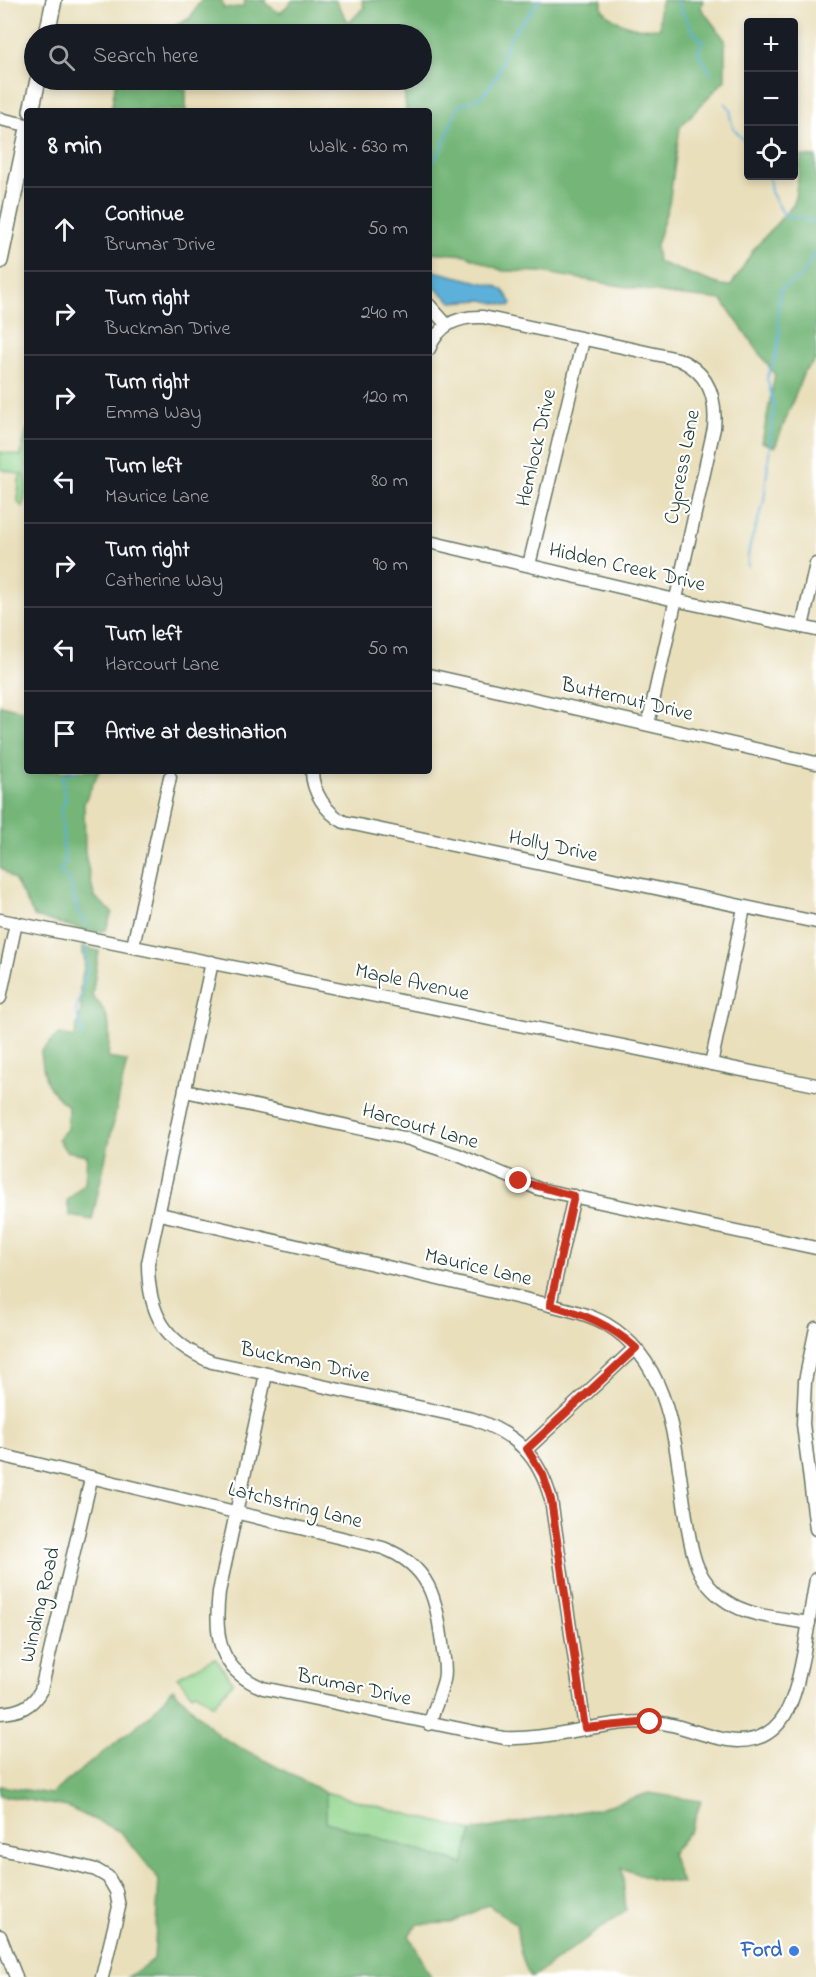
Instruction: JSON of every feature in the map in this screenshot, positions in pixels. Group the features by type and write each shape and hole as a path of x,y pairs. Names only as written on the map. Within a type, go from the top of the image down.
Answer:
{"main road":[{"path":"49,24 54,0"},
{"path":"33,108 36,90"},
{"path":"0,261 24,147"}],"street":[{"path":"0,119 24,123"},
{"path":"432,308 446,324 432,345"},
{"name":"Cypress Lane","path":"446,324 459,318 483,317 678,359 692,365 708,384 716,406 714,428 648,724"},
{"name":"Hemlock Drive","path":"529,565 583,340"},
{"name":"Hidden Creek Drive","path":"432,543 675,600 816,630"},
{"path":"802,627 816,564"},
{"name":"Butternut Drive","path":"432,676 816,763"},
{"name":"Holly Drive","path":"313,774 315,788 323,803 329,812 344,822 816,922"},
{"path":"133,946 170,777"},
{"path":"711,1064 744,908"},
{"name":"Maple Avenue","path":"0,920 816,1085"},
{"path":"0,998 16,923"},
{"name":"Buckman Drive","path":"212,962 148,1263 148,1286 152,1305 165,1329 194,1355 212,1362 473,1419 503,1431 527,1449 543,1475 551,1500 585,1728"},
{"name":"Harcourt Lane","path":"185,1091 409,1139 458,1155 540,1189 816,1248"},
{"path":"550,1305 574,1196"},
{"name":"Maurice Lane","path":"160,1214 550,1305 590,1316 607,1325 636,1348 654,1375 667,1408 693,1560 698,1572 715,1593 738,1608 809,1623"},
{"path":"816,1328 805,1381 803,1424 811,1454 816,1529"},
{"path":"527,1449 636,1348"},
{"name":"Brumar Drive","path":"266,1374 219,1592 217,1630 222,1650 241,1677 263,1688 429,1724 517,1739 585,1728 656,1722 737,1741 753,1739 771,1732 787,1715 795,1697 809,1623"},
{"name":"Latchstring Lane","path":"0,1455 91,1479 237,1511 383,1548 401,1556 419,1571 435,1598 445,1670 429,1724"},
{"name":"Winding Road","path":"0,1713 12,1713 34,1703 41,1690 91,1479"},
{"path":"809,1623 816,1579"},
{"path":"0,1849 81,1866 96,1870 108,1877 116,1891 119,1907 102,1977"},
{"path":"0,1936 16,1977"}],"green space":[{"path":"201,0 222,0 223,8 243,7 245,0 266,0 265,3 280,13 293,0 335,0 349,23 364,7 362,0 602,0 602,9 621,23 628,26 660,28 659,9 662,0 703,0 701,8 725,40 725,80 680,127 669,204 656,245 658,262 720,285 731,286 754,249 794,204 801,156 816,157 816,360 804,372 775,447 762,442 775,375 722,300 674,295 540,272 503,271 466,255 432,252 432,108 406,108 404,90 432,90 432,24 179,24 190,18"},
{"path":"114,90 186,90 186,108 111,108"},
{"path":"24,442 23,507 18,503 19,479 22,475 0,469 0,452 21,456"},
{"path":"0,705 24,710 24,774 98,774 84,803 85,853 94,896 112,912 106,930 92,932 35,917 15,881 0,867"},
{"path":"82,947 99,951 92,996 104,1010 109,1024 108,1058 127,1061 92,1220 70,1216 67,1201 85,1183 87,1155 66,1151 58,1139 67,1129 68,1106 47,1083 41,1052 58,1034 74,1038 81,1010 80,987 85,962"},
{"path":"215,1658 233,1682 213,1705 196,1692 192,1694 177,1677"},
{"path":"173,1689 219,1736 326,1793 326,1822 463,1864 472,1831 600,1808 649,1793 701,1801 691,1830 671,1854 682,1883 651,1879 622,1868 626,1910 533,1977 529,1977 520,1951 516,1924 488,1905 451,1923 418,1924 409,1935 431,1977 128,1977 154,1959 159,1879 121,1832 67,1807 0,1795 0,1786 51,1794 150,1715"},
{"path":"325,1792 472,1831 464,1864 326,1822"}],"water":[{"path":"432,270 496,286 503,290 512,303 510,306 482,300 452,302 432,285"}],"waterway":[{"path":"432,163 441,151 457,108 478,98 489,88 498,74 510,38 539,0"},
{"path":"676,0 692,30 702,42 698,53 711,73"},
{"path":"725,103 731,110 731,121 735,129 744,140"},
{"path":"770,180 771,192 784,215 816,222"},
{"path":"748,567 751,543 764,501 774,406 767,378 776,356 780,330 777,320 780,290 803,275 816,248"},
{"path":"67,774 62,780 66,799 61,810 65,862 60,872 70,881 78,912 87,926"},
{"path":"83,1035 76,1011 88,968 85,946"}],"place":[{"name":"Ford","path":"794,1951"}],"route":[{"path":"519,1181 540,1189 574,1196 550,1305 590,1316 622,1335 636,1348 527,1449 543,1475 551,1500 585,1728 650,1722"}]}
